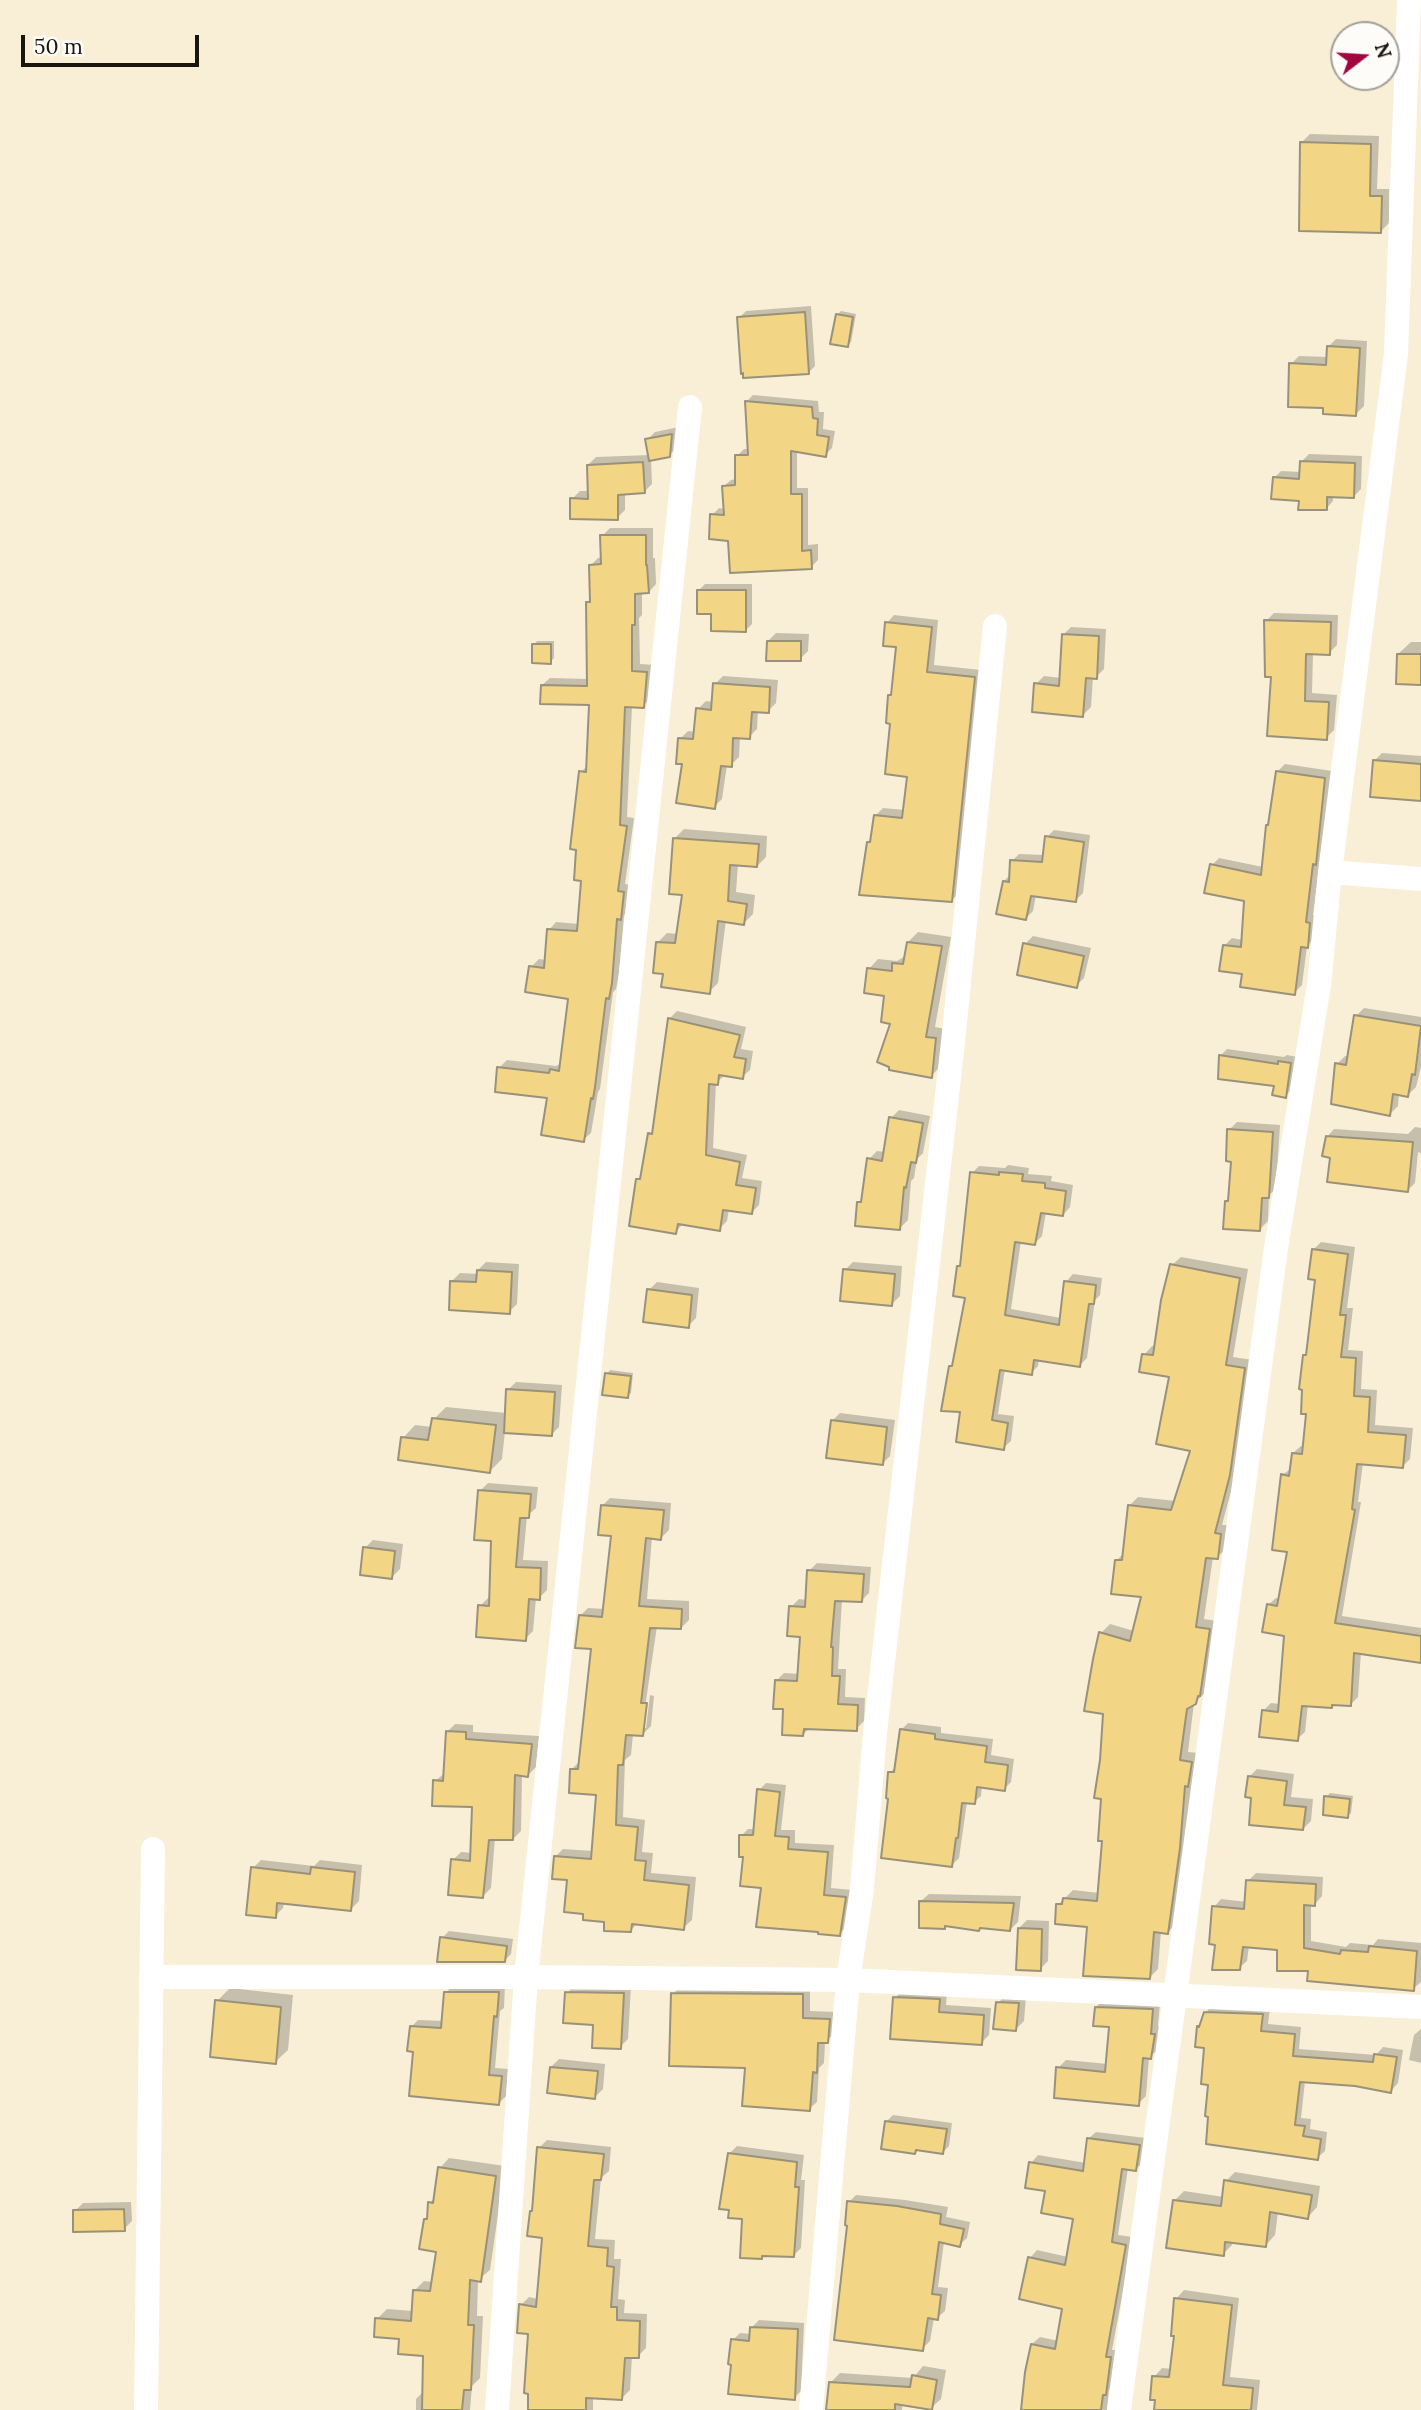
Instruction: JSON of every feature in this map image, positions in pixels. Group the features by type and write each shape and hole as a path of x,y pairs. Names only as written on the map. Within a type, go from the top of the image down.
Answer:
{"street":[{"path":"1119,2410 1276,1248 1319,985 1330,872 1395,354 1409,0"},
{"path":"497,2410 526,1977 690,407"},
{"path":"811,2410 848,1980 862,1889 875,1733 952,1056 995,626"},
{"path":"1330,872 1421,879"},
{"path":"146,2410 153,1849"},
{"path":"151,1977 848,1980 1421,2007"}],"building":[{"path":"1300,142 1371,144 1370,196 1382,196 1381,233 1299,231"},
{"path":"805,312 809,374 743,378 737,317"},
{"path":"836,314 853,317 848,347 830,344"},
{"path":"1327,346 1360,348 1356,416 1323,414 1323,408 1288,407 1289,363 1326,365"},
{"path":"745,401 812,407 813,418 818,419 817,435 829,437 826,457 791,451 791,494 802,494 802,551 811,550 812,569 730,573 728,541 709,539 710,514 724,515 722,486 735,485 735,455 748,455"},
{"path":"672,434 670,457 649,461 645,439"},
{"path":"1300,461 1355,463 1354,498 1327,497 1327,510 1298,510 1299,501 1271,499 1273,477 1299,479"},
{"path":"643,462 645,493 618,495 618,520 570,519 570,498 588,499 587,465"},
{"path":"600,535 646,535 649,593 635,594 632,671 647,672 644,708 625,707 620,825 627,826 618,891 624,892 621,920 617,919 612,983 609,999 606,998 595,1087 584,1142 541,1135 547,1098 495,1092 497,1067 549,1073 550,1069 559,1071 568,999 525,992 529,966 544,968 547,929 577,931 581,881 574,880 576,850 570,849 579,771 586,772 589,705 540,704 541,685 587,686 586,602 590,602 589,565 601,564"},
{"path":"697,590 746,590 746,632 711,631 711,614 697,614"},
{"path":"1264,620 1331,622 1330,655 1306,654 1305,701 1329,702 1327,740 1267,736 1271,677 1265,677"},
{"path":"885,622 932,627 927,672 975,677 952,902 859,895 874,815 902,818 907,777 885,774 890,724 886,723 888,695 891,695 896,647 883,646"},
{"path":"1062,634 1099,636 1097,679 1086,678 1083,717 1032,712 1034,683 1059,686"},
{"path":"767,641 801,641 801,661 766,661"},
{"path":"532,644 551,644 551,664 532,663"},
{"path":"1397,654 1421,654 1421,685 1396,684"},
{"path":"713,683 770,687 769,713 752,712 750,739 733,738 732,767 721,766 715,809 676,803 682,764 676,764 678,738 693,739 696,708 711,710"},
{"path":"1373,760 1421,764 1421,801 1370,797"},
{"path":"1276,771 1325,778 1316,865 1313,864 1306,922 1310,923 1308,948 1301,947 1295,995 1240,987 1242,974 1219,971 1223,945 1241,947 1244,901 1204,893 1210,864 1261,875 1266,825"},
{"path":"1045,836 1084,842 1076,902 1031,896 1026,920 996,914 1003,881 1009,882 1010,860 1042,862"},
{"path":"673,838 759,844 757,867 730,865 728,901 747,904 744,925 718,921 710,994 661,987 663,974 653,973 656,942 675,943 682,895 669,894"},
{"path":"907,942 942,946 926,1037 936,1038 932,1078 889,1070 889,1067 877,1062 890,1024 881,1022 884,996 864,993 867,968 892,971 892,963 903,964"},
{"path":"1023,943 1084,956 1077,988 1017,975"},
{"path":"1354,1015 1421,1026 1415,1075 1412,1074 1408,1097 1393,1094 1390,1116 1331,1104 1335,1063 1346,1065"},
{"path":"668,1018 740,1035 734,1057 746,1059 743,1079 719,1075 718,1085 709,1084 706,1155 740,1162 736,1185 756,1188 752,1214 723,1210 720,1231 678,1224 676,1234 629,1226 636,1179 640,1179 648,1133 652,1134"},
{"path":"1219,1055 1278,1064 1278,1061 1291,1063 1286,1098 1272,1095 1274,1086 1218,1079"},
{"path":"889,1117 923,1123 916,1163 911,1162 906,1188 904,1187 900,1230 855,1226 857,1202 861,1202 867,1158 882,1161"},
{"path":"1227,1129 1273,1132 1269,1198 1262,1198 1260,1231 1223,1229 1231,1162 1226,1161"},
{"path":"1326,1136 1413,1142 1408,1192 1327,1182 1330,1158 1322,1156"},
{"path":"970,1172 1023,1174 1022,1181 1045,1183 1045,1188 1066,1191 1063,1216 1041,1213 1035,1245 1015,1242 1005,1315 1059,1325 1064,1281 1096,1285 1094,1304 1089,1304 1080,1367 1034,1360 1032,1375 1000,1370 992,1420 1008,1423 1004,1450 956,1442 960,1412 941,1411 965,1298 953,1296 957,1266 960,1266"},
{"path":"1312,1249 1348,1254 1340,1315 1346,1315 1341,1357 1356,1358 1354,1396 1370,1397 1368,1432 1406,1435 1403,1468 1357,1464 1352,1509 1355,1510 1335,1623 1421,1636 1421,1663 1354,1653 1351,1706 1302,1706 1298,1741 1259,1737 1262,1710 1278,1712 1284,1636 1262,1632 1267,1604 1277,1606 1287,1552 1272,1550 1281,1474 1289,1476 1292,1453 1302,1454 1306,1414 1301,1414 1302,1390 1299,1389 1315,1280 1308,1279"},
{"path":"1170,1264 1240,1278 1226,1365 1245,1368 1230,1475 1215,1533 1221,1534 1218,1559 1206,1558 1196,1627 1210,1629 1200,1696 1196,1704 1187,1709 1180,1760 1192,1762 1188,1787 1185,1786 1180,1848 1168,1934 1154,1932 1150,1979 1083,1976 1087,1927 1055,1924 1056,1904 1062,1904 1063,1898 1097,1901 1102,1841 1098,1841 1101,1799 1094,1798 1103,1714 1084,1711 1093,1659 1099,1632 1130,1641 1141,1597 1111,1594 1115,1560 1122,1560 1128,1505 1171,1510 1190,1451 1156,1444 1169,1377 1139,1372 1142,1354 1153,1355 1161,1300"},
{"path":"843,1269 895,1274 892,1306 840,1301"},
{"path":"477,1270 512,1272 510,1314 449,1310 450,1281 476,1282"},
{"path":"647,1289 692,1295 689,1328 643,1322"},
{"path":"605,1373 631,1376 628,1398 602,1395"},
{"path":"506,1389 555,1392 552,1436 504,1433"},
{"path":"432,1418 496,1425 490,1473 398,1460 401,1437 428,1440"},
{"path":"831,1420 887,1427 883,1465 826,1458"},
{"path":"478,1490 531,1494 529,1518 520,1518 516,1567 541,1568 540,1600 529,1599 526,1641 476,1637 478,1605 489,1606 491,1541 474,1540"},
{"path":"601,1505 664,1510 661,1540 646,1538 639,1606 682,1609 681,1629 650,1628 641,1703 647,1703 643,1736 626,1735 623,1765 618,1765 616,1825 638,1827 635,1860 646,1861 644,1880 689,1885 684,1930 632,1924 631,1932 604,1931 604,1922 583,1920 583,1914 564,1912 567,1880 552,1879 554,1856 591,1859 596,1795 569,1793 570,1769 578,1769 591,1649 575,1648 579,1615 602,1617 611,1536 598,1535"},
{"path":"363,1547 395,1551 392,1579 360,1575"},
{"path":"807,1570 864,1574 862,1602 835,1601 831,1647 832,1676 840,1676 838,1704 858,1705 857,1731 804,1729 803,1736 782,1735 783,1709 773,1709 775,1680 797,1681 800,1637 787,1636 789,1606 805,1607"},
{"path":"900,1729 935,1734 935,1739 987,1746 985,1762 1008,1765 1005,1791 977,1787 975,1804 962,1803 952,1867 881,1858 888,1799 888,1772 894,1772"},
{"path":"446,1731 466,1732 466,1739 532,1744 528,1777 515,1775 513,1840 489,1840 483,1898 448,1895 451,1859 470,1861 472,1807 432,1806 433,1780 443,1781"},
{"path":"1248,1776 1287,1781 1284,1805 1306,1807 1303,1830 1249,1825 1251,1798 1245,1797"},
{"path":"757,1789 780,1792 775,1836 789,1837 788,1849 828,1852 824,1895 846,1897 840,1936 756,1927 761,1888 740,1886 743,1857 739,1857 739,1835 753,1835"},
{"path":"1324,1796 1350,1799 1348,1818 1323,1815"},
{"path":"251,1867 310,1874 311,1867 355,1872 351,1911 277,1903 276,1918 246,1915"},
{"path":"1246,1880 1316,1884 1315,1906 1304,1905 1304,1948 1340,1954 1341,1950 1368,1952 1369,1946 1417,1951 1414,1991 1307,1981 1308,1971 1277,1971 1277,1950 1243,1947 1240,1970 1212,1970 1215,1945 1209,1944 1212,1906 1244,1909"},
{"path":"919,1901 1014,1903 1010,1931 980,1928 979,1931 945,1926 945,1929 919,1928"},
{"path":"1018,1928 1042,1929 1041,1971 1016,1970"},
{"path":"440,1937 507,1946 505,1962 437,1962"},
{"path":"444,1992 499,1992 489,2075 502,2076 499,2105 409,2096 413,2052 407,2051 410,2026 441,2028"},
{"path":"565,1992 624,1993 621,2049 592,2048 593,2025 563,2023"},
{"path":"671,1993 803,1994 803,2018 830,2019 828,2043 818,2043 817,2073 813,2072 810,2111 742,2106 745,2068 669,2066"},
{"path":"893,1997 940,1999 939,2012 984,2015 982,2045 890,2039"},
{"path":"215,2000 281,2007 276,2064 210,2057"},
{"path":"996,2002 1019,2003 1016,2031 993,2029"},
{"path":"1095,2007 1153,2009 1151,2034 1155,2034 1151,2059 1143,2058 1139,2106 1054,2098 1056,2067 1105,2072 1109,2027 1093,2026"},
{"path":"1204,2012 1263,2014 1261,2031 1295,2034 1293,2056 1373,2062 1374,2054 1397,2057 1391,2093 1355,2086 1300,2082 1295,2125 1305,2126 1303,2136 1321,2139 1318,2160 1206,2144 1208,2085 1201,2084 1204,2048 1195,2047 1197,2026 1199,2027"},
{"path":"550,2067 598,2071 595,2099 547,2093"},
{"path":"885,2121 947,2129 943,2154 916,2150 915,2154 881,2149"},
{"path":"1087,2138 1140,2145 1136,2171 1122,2169 1112,2242 1126,2245 1106,2357 1111,2357 1106,2395 1103,2395 1101,2410 1021,2410 1031,2344 1055,2349 1062,2309 1019,2299 1028,2257 1065,2265 1073,2219 1041,2213 1045,2191 1025,2188 1029,2162 1083,2171"},
{"path":"537,2147 604,2154 601,2180 594,2180 588,2246 608,2248 607,2266 614,2267 611,2307 617,2307 617,2320 640,2321 639,2358 625,2358 622,2400 586,2398 586,2410 528,2410 528,2394 524,2393 528,2334 517,2333 519,2304 536,2307 542,2238 527,2236 532,2211"},
{"path":"728,2153 797,2162 795,2187 799,2187 794,2257 740,2258 742,2219 728,2218 729,2210 719,2209"},
{"path":"438,2167 496,2176 481,2282 470,2280 468,2325 474,2325 471,2390 464,2390 462,2410 422,2410 423,2356 398,2354 399,2339 374,2337 375,2318 411,2321 413,2290 430,2291 436,2252 419,2249 424,2219 427,2219 428,2202 433,2203"},
{"path":"1224,2180 1312,2195 1308,2219 1270,2212 1266,2247 1225,2242 1224,2256 1166,2248 1173,2200 1221,2206"},
{"path":"847,2201 941,2214 940,2224 964,2229 960,2247 939,2242 932,2294 941,2295 938,2320 928,2318 923,2351 834,2340 847,2226"},
{"path":"124,2209 125,2231 73,2232 73,2210"},
{"path":"1174,2298 1232,2305 1223,2385 1253,2388 1251,2410 1154,2410 1155,2400 1150,2400 1152,2376 1169,2377 1174,2336 1171,2336"},
{"path":"750,2327 798,2329 795,2400 728,2394 731,2339 749,2341"},
{"path":"912,2375 937,2380 932,2410 895,2404 895,2410 826,2410 829,2382 910,2387"}]}
